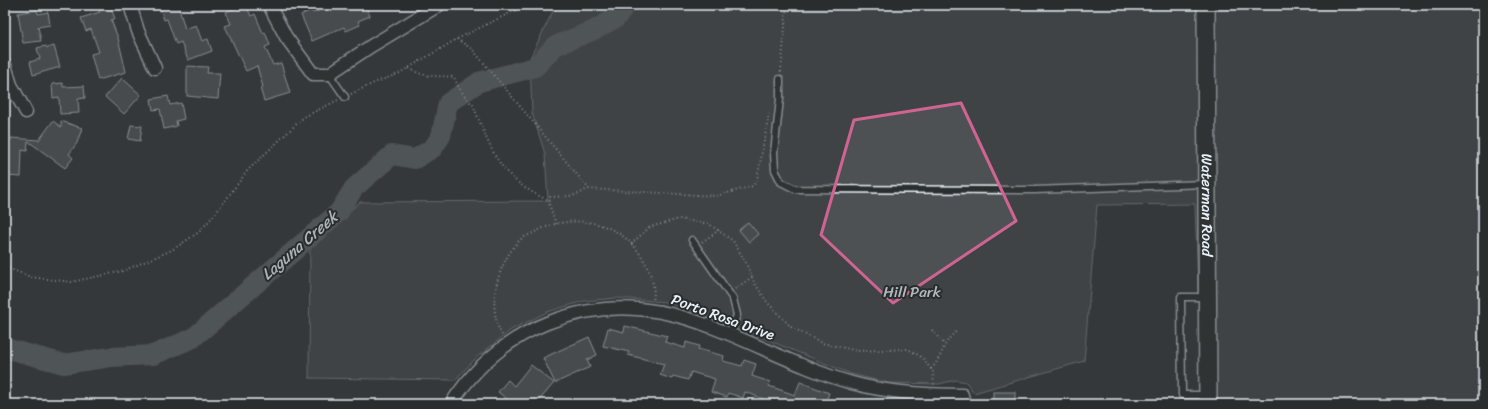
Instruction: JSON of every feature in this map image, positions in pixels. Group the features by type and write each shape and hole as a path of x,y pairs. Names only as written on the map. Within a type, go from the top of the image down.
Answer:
{"main road":[{"name":"Waterman Road","path":"1206,5 1208,399"}],"street":[{"path":"130,5 138,31 155,68"},
{"path":"269,5 286,37 313,74 329,74 371,46 439,5"},
{"path":"5,65 11,85 26,112"},
{"name":"Porto Rosa Drive","path":"451,404 478,369 508,344 535,328 561,318 588,311 617,308 651,310 686,318 851,383 898,393 934,395 963,400"}],"lane":[{"path":"329,74 345,97"},
{"path":"780,79 780,99 774,153 775,170 782,182 795,189 1034,190 1207,184"},
{"path":"692,240 733,299 737,315 729,335"},
{"path":"1208,297 1180,297 1182,395 1208,399"}],"path":[{"path":"5,267 31,277 71,282 123,271 172,250 199,232 215,214 248,170 304,116 374,83 398,74 522,5"},
{"path":"780,79 787,5"},
{"path":"457,40 474,50 588,188 716,196 753,186 757,180 769,111"},
{"path":"409,68 419,75 454,78 456,84 468,101 474,104 489,146 508,175 532,193 550,200"},
{"path":"556,224 549,204 550,197 568,197 583,193 588,188"},
{"path":"631,244 650,227 679,219 709,224 733,241 767,302 791,327 822,343 858,351 908,349 923,358 934,372 934,395"},
{"path":"508,344 500,330 494,300 500,270 519,241 547,225 586,220 619,232 638,250 650,272 654,294 651,310"},
{"path":"696,246 718,230"},
{"path":"729,294 752,277"},
{"path":"932,330 944,344"},
{"path":"931,369 939,361 944,344 948,338 957,331"}],"highlighted area":[{"path":"961,103 1016,221 893,303 821,235 854,120"}],"green space":[{"name":"Hill Park","path":"558,5 1483,5 1483,404 1202,404 1195,204 1097,205 1084,361 974,393 966,382 956,380 939,384 888,383 851,374 709,316 665,302 617,298 584,301 547,312 511,330 477,357 455,380 309,378 310,246 360,202 548,201 545,154 532,113 530,58 552,13"}],"building":[{"path":"110,5 115,19 111,20 118,38 126,72 98,80 91,54 99,52 91,29 86,31 81,18 100,12 98,7"},
{"path":"159,5 178,5 185,29 196,25 202,41 208,39 212,51 188,60 181,42 176,44 167,19 164,20"},
{"path":"242,5 246,5 251,16 255,14 263,33 265,32 270,45 265,47 273,65 281,63 290,93 264,101 260,88 263,87 257,66 246,71 225,26 231,24 226,12"},
{"path":"332,5 365,5 370,16 358,21 360,25 346,31 344,27 312,41 301,15 311,10 313,13"},
{"path":"37,10 38,14 48,12 50,25 38,27 41,41 23,43 18,13"},
{"path":"46,46 47,48 54,46 60,67 33,75 30,62 40,59 37,48"},
{"path":"187,66 208,67 207,73 220,73 218,99 187,96"},
{"path":"122,78 141,95 124,114 105,97"},
{"path":"63,83 63,87 84,86 85,98 78,99 79,113 60,114 59,97 53,98 52,84"},
{"path":"168,96 170,105 181,103 184,119 176,121 177,126 164,129 160,109 153,110 151,99"},
{"path":"53,121 61,127 61,121 82,128 77,143 69,154 73,158 65,168 28,141 27,151 22,150 21,177 7,176 7,171 5,171 5,140 11,140 11,138 39,140"},
{"path":"131,125 142,126 140,141 128,139"},
{"path":"748,222 758,234 749,242 739,230"},
{"path":"625,326 667,336 665,342 685,348 686,342 699,346 698,349 724,356 723,361 742,366 744,360 756,364 752,376 770,382 769,386 795,395 800,382 829,393 825,404 768,404 769,401 745,392 743,398 728,393 727,397 711,392 715,379 691,372 688,380 673,376 672,379 660,375 664,364 628,355 629,352 603,346 608,328 624,332"},
{"path":"589,337 597,355 587,360 590,367 555,383 543,358"},
{"path":"531,365 554,383 536,404 513,404 498,392 508,380 514,386"},
{"path":"993,392 1015,392 1015,404 993,404"}],"waterway":[{"name":"Laguna Creek","path":"5,348 64,364 111,357 153,355 193,338 339,212 354,188 392,155 415,159 433,148 441,136 448,103 479,82 535,67 555,46 594,30 616,18 625,5"}]}
